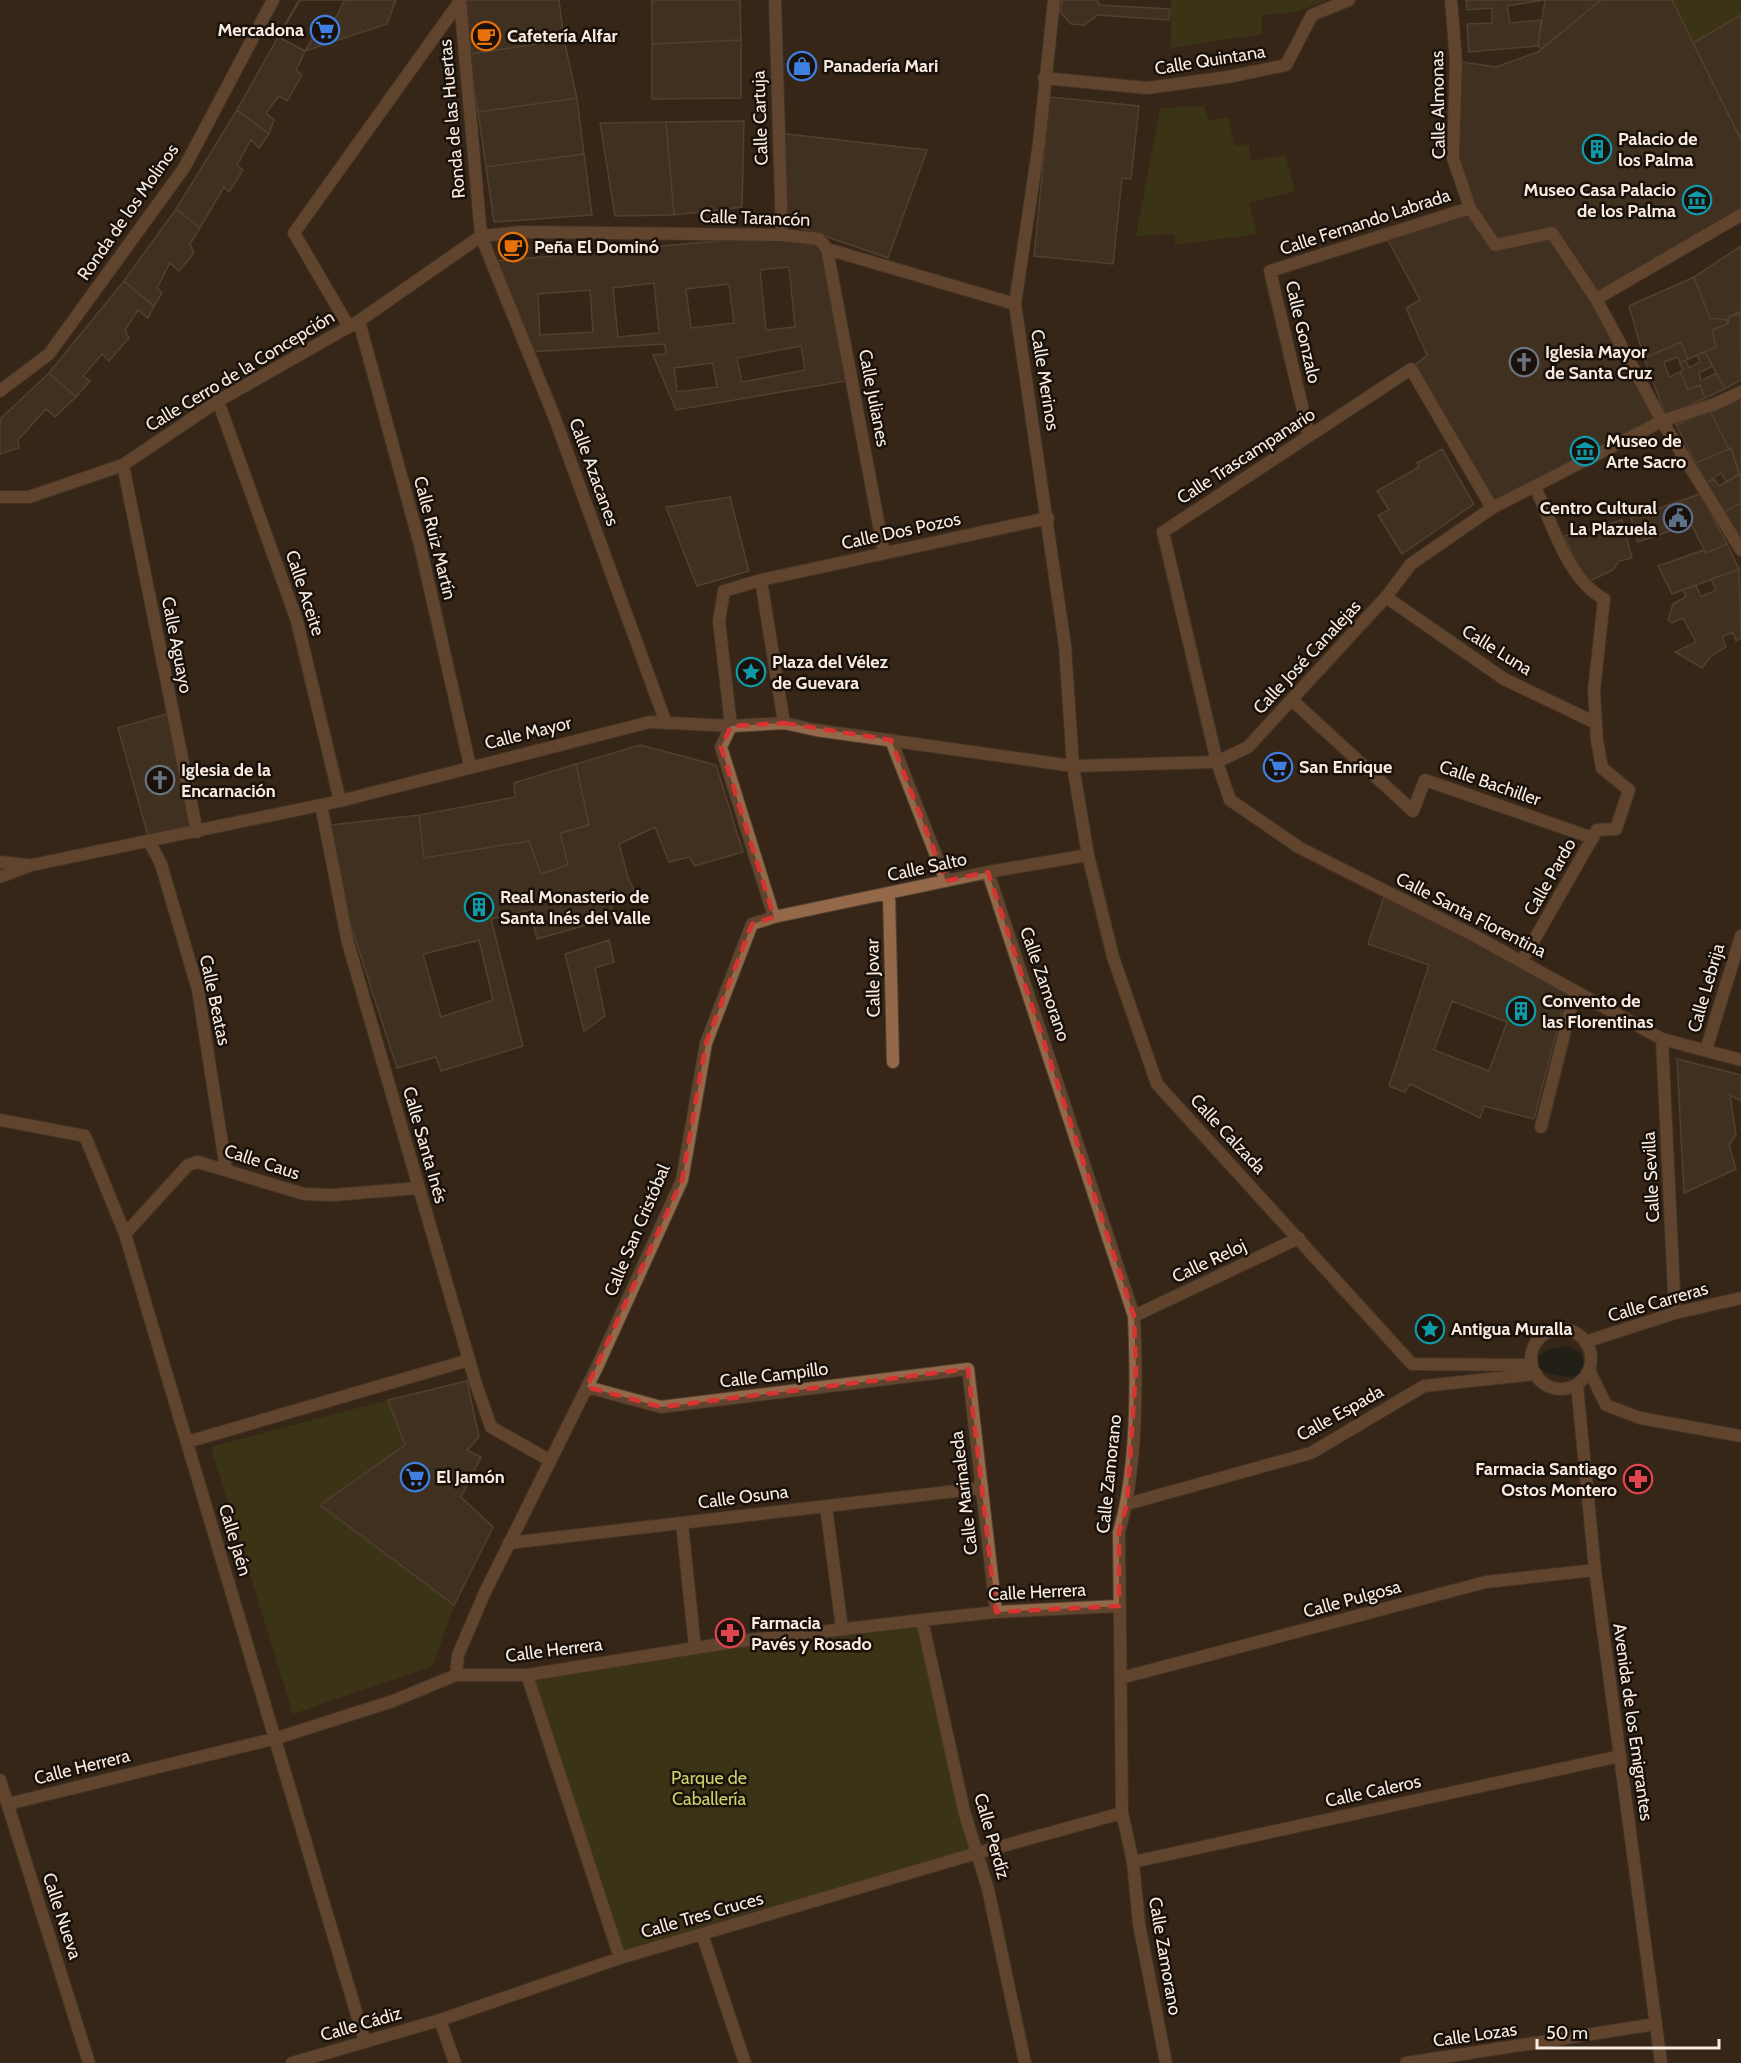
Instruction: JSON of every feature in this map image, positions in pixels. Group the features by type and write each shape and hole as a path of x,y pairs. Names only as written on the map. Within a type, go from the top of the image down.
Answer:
{"street":[{"name":"Ronda de los Molinos","path":"0,391 49,354 184,168 273,0"},
{"name":"Calle Cartuja","path":"775,0 782,235"},
{"name":"Calle Merinos","path":"1054,0 1044,78 1039,143 1015,304 1065,646 1073,766"},
{"name":"Calle Quintana","path":"1044,78 1147,88 1228,77 1286,65 1312,15 1349,0"},
{"name":"Calle Almonas","path":"1451,0 1456,61 1453,158 1470,208 1495,245 1552,233 1596,299"},
{"name":"Ronda de las Huertas","path":"460,1 481,236"},
{"name":"Calle Ruiz Martín","path":"460,1 294,233 354,324 420,545 470,766"},
{"name":"Calle Fernando Labrada","path":"1270,271 1470,208"},
{"path":"1741,215 1596,299 1662,421 1741,550"},
{"name":"Calle Tarancón","path":"481,236 522,232 782,235 819,239 827,249 1015,304"},
{"name":"Calle Cerro de la Concepción","path":"0,496 29,497 123,465 218,401 354,324 481,236"},
{"name":"Calle Azacanes","path":"481,236 554,416 666,723"},
{"name":"Calle Julianes","path":"827,249 884,553"},
{"name":"Calle Gonzalo","path":"1270,271 1309,436"},
{"name":"Calle Trascampanario","path":"1216,762 1163,532 1411,369 1492,508"},
{"name":"Calle José Canalejas","path":"1073,766 1216,762 1248,747 1293,701 1386,597 1411,564 1492,508 1662,421 1715,404 1741,392"},
{"name":"Calle Aceite","path":"218,401 297,621 340,801"},
{"name":"Calle Aguayo","path":"123,465 197,832"},
{"path":"1535,487 1577,576 1590,591 1604,599 1594,691 1596,723"},
{"name":"Calle Dos Pozos","path":"731,726 719,621 724,591 761,580 1048,518"},
{"path":"761,580 784,723"},
{"name":"Calle Luna","path":"1386,597 1504,679 1596,723"},
{"name":"Calle Bachiller","path":"1293,701 1413,811 1425,780 1593,838"},
{"name":"Calle Mayor","path":"0,877 32,865 150,843 340,801 470,766 650,722 731,726 784,723 816,730 1073,766"},
{"name":"Calle Pardo","path":"1522,961 1597,830 1616,830 1629,790 1602,768 1596,723"},
{"path":"731,726 721,747 774,917"},
{"path":"891,740 946,881"},
{"name":"Calle Santa Florentina","path":"1216,762 1230,800 1300,848 1522,961 1662,1039 1741,1060"},
{"name":"Calle Calzada","path":"1073,766 1088,855 1113,957 1157,1084 1412,1364 1534,1369"},
{"name":"Calle Santa Inés","path":"321,805 348,943 468,1360 491,1427 549,1460"},
{"name":"Calle Beatas","path":"150,843 161,864 198,990 226,1169"},
{"name":"Calle Salto","path":"774,917 988,872 1088,855"},
{"path":"0,862 32,865"},
{"name":"Calle Zamorano","path":"988,872 1134,1316 1136,1369 1127,1504 1119,1532 1122,1813 1133,1862 1139,1924 1166,2063"},
{"name":"Calle Jovar","path":"889,894 893,1062"},
{"name":"Calle San Cristóbal","path":"456,1675 458,1655 509,1543 587,1387 682,1180 706,1043 752,924 774,917"},
{"name":"Calle Lebrija","path":"1706,1050 1740,936"},
{"path":"1541,1126 1575,991"},
{"name":"Calle Sevilla","path":"1662,1039 1675,1313"},
{"name":"Calle Jaén","path":"0,1120 85,1136 125,1234 277,1738 365,2042"},
{"name":"Calle Caus","path":"125,1234 188,1165 208,1163 304,1194 334,1195 418,1188"},
{"name":"Calle Reloj","path":"1134,1316 1299,1238"},
{"name":"Calle Carreras","path":"1585,1342 1675,1313 1741,1298"},
{"path":"1589,1370 1577,1385 1559,1389 1549,1387 1534,1369 1535,1345 1550,1332 1569,1330 1585,1342 1590,1350 1589,1370 1606,1405 1640,1418 1741,1436"},
{"path":"187,1442 468,1360"},
{"name":"Calle Espada","path":"1127,1504 1311,1453 1424,1386 1534,1369"},
{"name":"Calle Campillo","path":"587,1387 661,1407 968,1370"},
{"name":"Calle Marinaleda","path":"968,1370 996,1612"},
{"name":"Avenida de los Emigrantes","path":"1577,1385 1595,1570 1661,2063"},
{"name":"Calle Osuna","path":"509,1543 981,1488"},
{"path":"826,1506 842,1629"},
{"path":"682,1523 695,1648"},
{"name":"Calle Pulgosa","path":"1121,1678 1486,1582 1595,1570"},
{"name":"Calle Herrera","path":"8,1804 277,1738 393,1701 456,1675 527,1675 695,1648 842,1629 996,1612 1119,1606"},
{"name":"Calle Perdíz","path":"922,1620 964,1812 988,1889 1025,2063"},
{"path":"527,1675 620,1958"},
{"name":"Calle Caleros","path":"1133,1862 1620,1756"},
{"name":"Calle Nueva","path":"0,1780 89,2063"},
{"name":"Calle Tres Cruces","path":"440,2020 620,1958 1122,1813"},
{"path":"702,1934 745,2063"},
{"path":"440,2020 455,2063"},
{"name":"Calle Cádiz","path":"292,2063 440,2020"},
{"name":"Calle Lozas","path":"1406,2063 1656,2025"},
{"path":"1502,2050 1504,2063"}],"highlighted area":[{"path":"784,723 891,740 946,881 988,872 1134,1316 1136,1369 1127,1504 1119,1532 1119,1606 996,1612 968,1369 661,1407 587,1387 682,1180 706,1043 752,924 774,917 721,747 731,726"}],"green space":[{"path":"1171,0 1328,0 1295,12 1262,15 1262,34 1171,48"},
{"path":"1672,0 1741,0 1741,15 1693,43"},
{"path":"1204,106 1209,121 1228,117 1235,146 1249,144 1251,161 1285,155 1295,191 1249,203 1257,234 1175,245 1174,234 1136,236 1160,108"},
{"path":"388,1400 405,1445 320,1505 454,1605 433,1666 293,1714 211,1447"},
{"name":"Parque de Caballería","path":"922,1620 977,1853 620,1958 527,1675"}],"shaded area":[{"path":"1565,1346 1580,1352 1584,1363 1580,1374 1565,1377 1540,1370 1538,1356 1550,1349"}],"building":[{"name":"Mercadona","path":"299,0 396,0 387,24 305,51 278,37"},
{"path":"300,0 345,0 335,19 327,15 305,51 278,37"},
{"path":"559,0 564,40 469,54 460,1"},
{"path":"652,0 740,0 741,40 652,44"},
{"path":"1062,0 1098,0 1099,5 1170,9 1169,20 1098,15 1084,25 1071,24 1060,12"},
{"path":"1466,0 1545,0 1507,6 1510,23 1541,20 1538,46 1469,52 1467,24 1492,23 1492,8 1467,10"},
{"path":"1545,0 1601,0 1541,49 1538,46"},
{"name":"Palacio de los Palma","path":"1601,0 1672,0 1741,140 1741,215 1596,299 1552,233 1495,245 1470,208 1453,158 1456,61 1496,67 1538,52"},
{"path":"1741,15 1741,140 1693,43"},
{"path":"278,37 305,51 296,70 302,75 287,101 279,96 266,113 274,120 269,134 237,110"},
{"path":"564,40 577,98 478,112 469,54"},
{"path":"741,40 741,98 652,99 652,44"},
{"path":"1050,97 1139,106 1131,179 1122,178 1113,264 1034,256"},
{"path":"577,98 584,154 486,167 478,112"},
{"path":"237,110 269,134 259,148 251,140 237,165 243,170 229,192 224,187 200,228 176,209"},
{"path":"744,121 742,207 674,215 666,122"},
{"path":"666,122 674,215 615,216 600,123"},
{"path":"778,133 927,150 888,258 781,221"},
{"path":"584,154 592,215 494,222 486,167"},
{"name":"Iglesia Mayor de Santa Cruz","path":"1470,208 1495,245 1552,233 1662,421 1492,508 1411,369 1427,355 1406,308 1420,300 1385,235"},
{"path":"176,209 200,228 190,244 194,253 179,271 170,263 157,288 162,293 154,306 124,281"},
{"path":"782,235 819,239 852,380 676,410 653,355 666,354 665,344 528,352 497,261","holes":["789,267 795,327 766,330 760,270","654,283 659,333 618,337 613,288","729,284 734,323 691,328 686,289","590,290 593,332 540,335 538,294","801,346 805,370 742,382 737,358","713,363 717,387 677,392 674,368"]},
{"path":"1741,246 1741,313 1729,317 1728,320 1710,318 1694,277"},
{"path":"1694,277 1710,318 1727,320 1728,324 1712,330 1716,347 1688,359 1681,342 1644,358 1629,306"},
{"path":"124,281 154,306 148,318 138,310 125,330 129,338 109,361 102,354 83,376 90,381 76,397 49,373"},
{"path":"1740,312 1741,380 1725,389 1705,352 1716,347 1712,330 1728,324 1729,317"},
{"path":"1681,342 1688,359 1680,363 1678,357 1664,362 1669,377 1680,372 1688,390 1700,385 1705,398 1666,416 1644,358"},
{"path":"1705,352 1713,366 1699,373 1701,381 1716,373 1725,389 1705,398 1700,385 1688,390 1680,372 1683,370 1680,363 1686,360 1689,368 1700,362 1697,355"},
{"path":"49,373 76,397 55,417 46,409 18,440 19,448 0,454 0,419"},
{"path":"1741,396 1741,477 1731,448 1729,449 1710,411"},
{"path":"1710,411 1729,449 1696,463 1676,425"},
{"path":"1731,448 1739,474 1726,482 1721,473 1707,483 1696,463"},
{"path":"1442,449 1474,504 1402,554 1378,515 1389,510 1377,491 1419,467 1417,463"},
{"path":"1740,474 1741,503 1723,512 1707,483 1714,479 1719,486"},
{"path":"1700,494 1727,544 1706,553 1691,524 1638,542 1631,518"},
{"path":"730,497 749,571 697,586 666,507"},
{"path":"1741,503 1741,543 1723,512"},
{"path":"1622,520 1632,558 1619,561 1613,570 1586,583 1564,536"},
{"path":"1727,544 1739,569 1672,594 1658,566 1704,550 1706,553"},
{"path":"1739,569 1741,638 1736,641 1733,632 1722,637 1726,647 1711,656 1702,668 1675,652 1696,642 1683,618 1672,623 1668,620 1673,604 1686,597 1683,590 1696,585 1701,597 1716,590 1711,579"},
{"name":"Iglesia de la Encarnación","path":"173,712 197,832 150,843 118,728"},
{"name":"Real Monasterio de Santa Inés del Valle","path":"640,745 716,765 743,852 695,866 689,857 669,862 655,827 619,844 628,877 637,896 611,905 615,917 537,939 530,910 491,919 523,1046 441,1071 436,1057 397,1068 349,920 331,825 419,815 424,858 529,841 541,874 568,865 560,833 589,825 576,764","holes":["479,940 493,1000 441,1017 423,954"]},
{"path":"576,764 589,825 560,833 568,865 541,874 529,841 424,858 419,815 515,797 514,783"},
{"name":"Convento de las Florentinas","path":"1386,891 1568,987 1534,1119 1484,1106 1480,1118 1410,1084 1405,1092 1389,1086 1429,965 1368,944","holes":["1452,1001 1507,1022 1489,1071 1434,1050"]},
{"path":"609,940 614,962 595,968 605,1016 584,1031 565,954"},
{"path":"1677,1059 1741,1075 1741,1101 1730,1095 1736,1135 1729,1145 1736,1169 1684,1193"},
{"name":"El Jamón","path":"467,1381 479,1437 467,1450 481,1457 461,1497 493,1527 454,1605 320,1505 405,1445 388,1400"}],"place":[{"name":"Mercadona","path":"325,30"},
{"name":"Cafetería Alfar","path":"486,36"},
{"name":"Panadería Mari","path":"802,66"},
{"name":"Palacio de los Palma","path":"1597,149"},
{"name":"Museo Casa Palacio de los Palma","path":"1697,200"},
{"name":"Peña El Dominó","path":"513,247"},
{"name":"Iglesia Mayor de Santa Cruz","path":"1524,362"},
{"name":"Museo de Arte Sacro","path":"1585,451"},
{"name":"Centro Cultural La Plazuela","path":"1678,518"},
{"name":"Plaza del Vélez de Guevara","path":"751,672"},
{"name":"San Enrique","path":"1278,767"},
{"name":"Iglesia de la Encarnación","path":"160,780"},
{"name":"Real Monasterio de Santa Inés del Valle","path":"479,907"},
{"name":"Convento de las Florentinas","path":"1521,1011"},
{"name":"Antigua Muralla","path":"1430,1329"},
{"name":"El Jamón","path":"415,1477"},
{"name":"Farmacia Santiago Ostos Montero","path":"1638,1479"},
{"name":"Farmacia Pavés y Rosado","path":"730,1633"}]}
